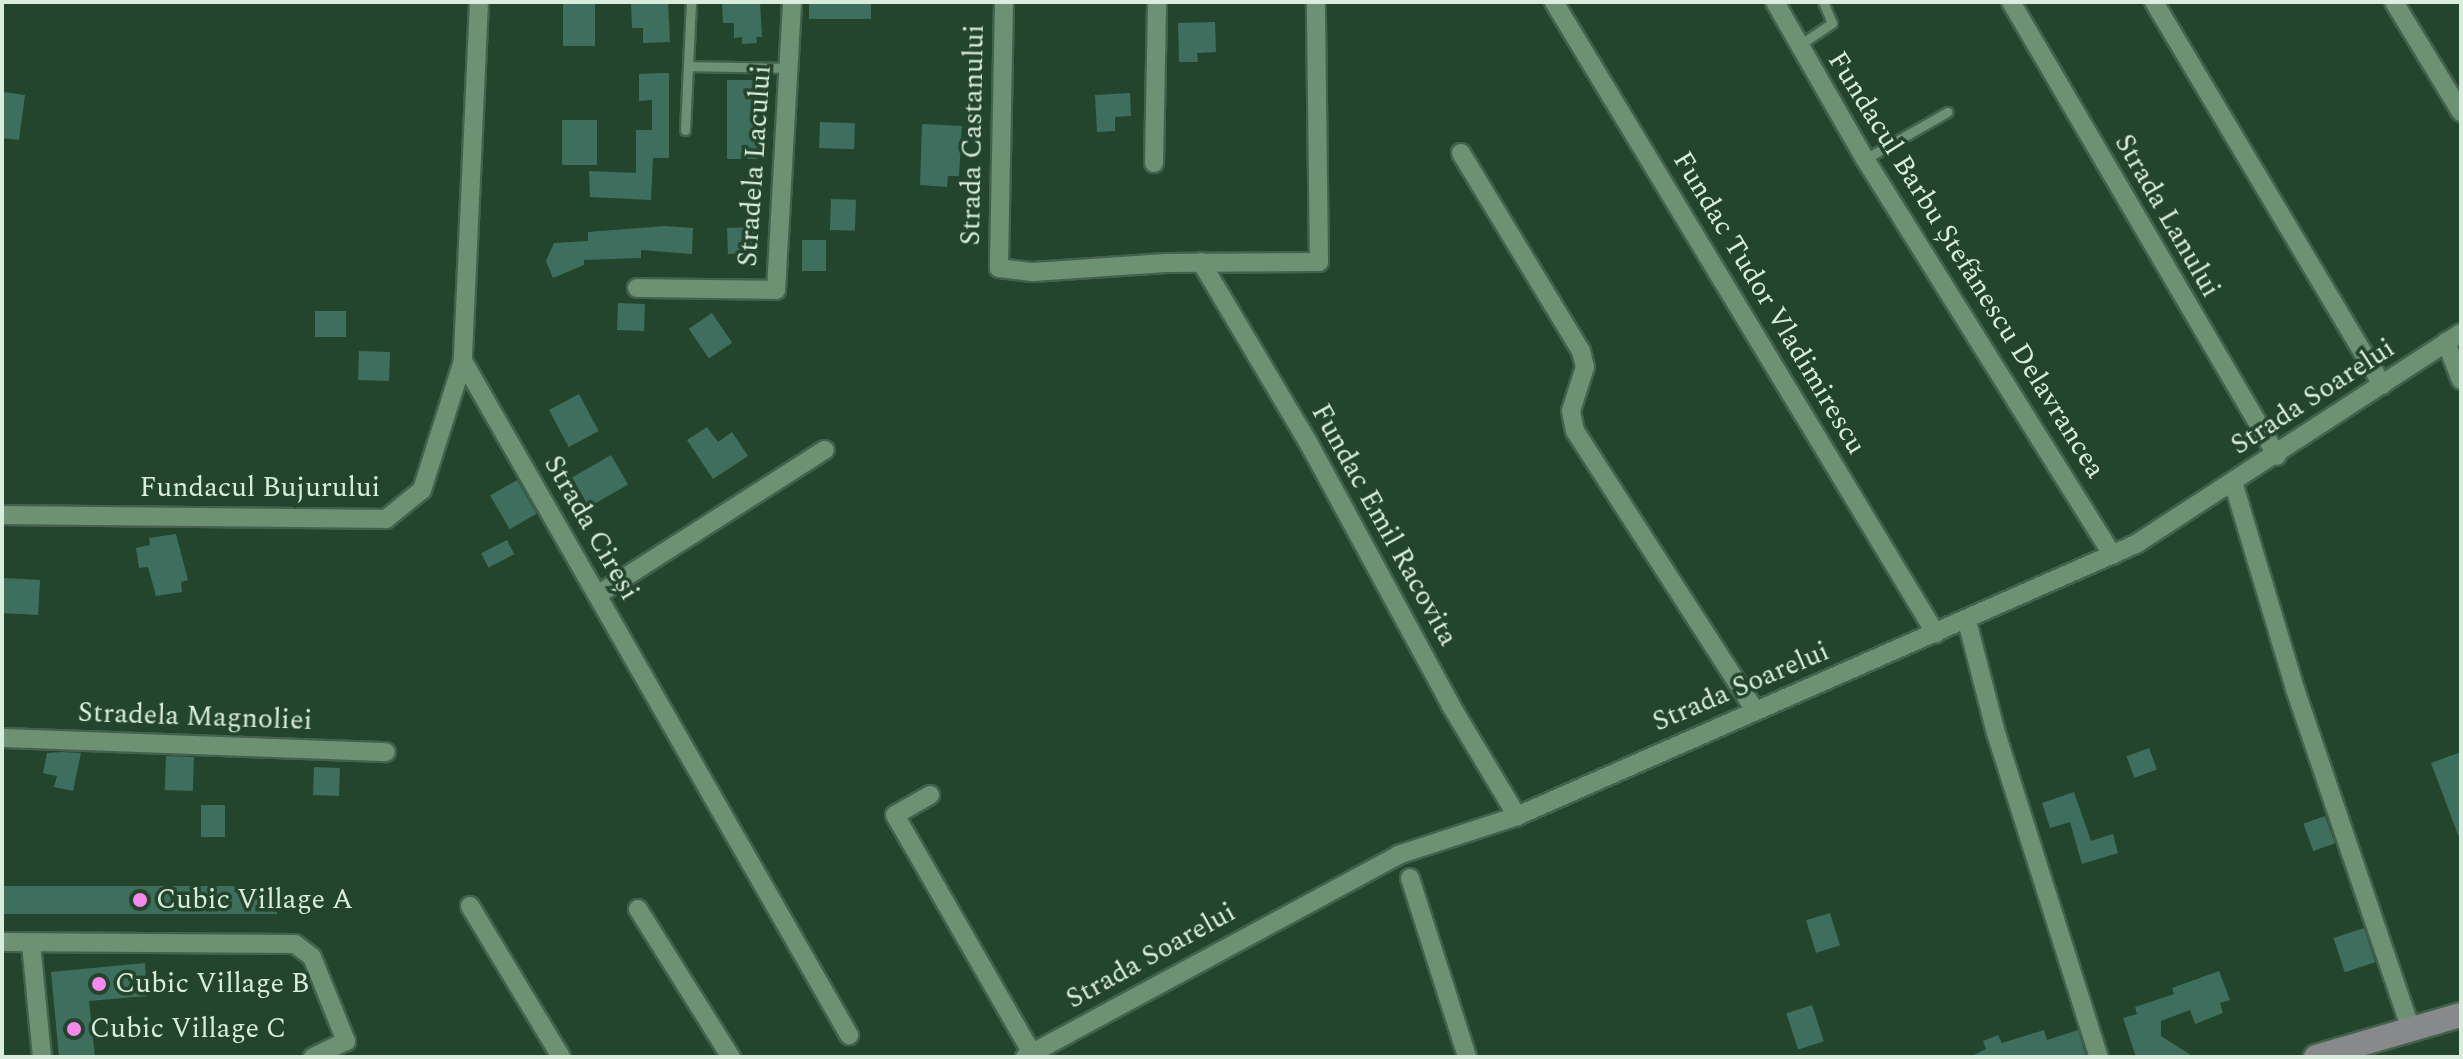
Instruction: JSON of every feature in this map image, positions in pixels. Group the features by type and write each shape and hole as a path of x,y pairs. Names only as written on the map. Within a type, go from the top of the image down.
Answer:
{"main road":[{"path":"2316,1057 2410,1027 2461,1015"}],"street":[{"path":"463,361 479,2"},
{"name":"Stradela Lacului","path":"637,288 776,290 792,2"},
{"name":"Strada Castanului","path":"1004,2 999,268 1086,271 1201,262"},
{"path":"1154,163 1157,2"},
{"path":"1201,262 1319,262 1316,2"},
{"name":"Fundac Tudor Vladimirescu","path":"1554,2 1936,634"},
{"name":"Fundacul Barbu Ștefănescu Delavrancea","path":"1775,2 1865,159 2112,555"},
{"name":"Strada Lanului","path":"2011,2 2277,456"},
{"path":"2154,2 2382,385"},
{"path":"2394,2 2461,112"},
{"path":"1461,153 1581,351 1585,367 1571,411 1575,431 1755,710"},
{"name":"Fundac Emil Racovita","path":"1201,262 1308,442 1450,704 1517,816"},
{"path":"2454,337 2461,380"},
{"name":"Strada Soarelui","path":"1029,1055 1398,855 1517,816 2112,555 2277,456 2454,337"},
{"name":"Fundacul Bujurului","path":"2,515 386,519 422,490 463,361"},
{"name":"Strada Cireși","path":"463,361 849,1035"},
{"path":"597,595 825,450"},
{"path":"2233,482 2295,689 2410,1027"},
{"path":"1967,621 1996,733 2099,1057"},
{"name":"Stradela Magnoliei","path":"2,738 386,752"},
{"path":"930,795 895,815 1029,1055"},
{"path":"1410,878 1467,1057"},
{"path":"470,906 561,1057"},
{"path":"638,909 731,1057"},
{"path":"2,942 295,944 312,957 351,1049 313,1057"},
{"path":"31,943 42,1057"}],"lane":[{"path":"685,130 691,2"},
{"path":"1798,46 1832,23 1823,2"},
{"path":"688,66 790,68"},
{"path":"1865,159 1947,112"}],"building":[{"path":"563,2 595,2 595,46 563,46"},
{"path":"631,2 668,2 670,42 643,43 643,28 632,28"},
{"path":"722,2 760,2 762,37 756,37 757,43 742,44 742,37 734,38 734,23 723,23"},
{"path":"809,2 871,2 871,19 809,19"},
{"path":"1215,22 1216,52 1197,53 1198,62 1179,62 1178,23"},
{"path":"669,73 669,158 653,158 651,200 590,197 589,171 636,173 636,130 652,130 652,100 639,101 639,74"},
{"path":"727,80 757,80 757,159 727,159"},
{"path":"4,92 25,95 19,140 2,138"},
{"path":"1130,93 1131,116 1115,117 1115,131 1097,132 1095,95"},
{"path":"562,120 597,120 597,165 562,165"},
{"path":"820,122 855,123 854,149 819,148"},
{"path":"922,124 962,126 959,176 948,176 947,187 920,185"},
{"path":"831,199 856,200 855,231 830,230"},
{"path":"665,226 693,228 692,254 641,250 641,258 584,260 584,265 553,278 546,261 554,243 588,241 588,232"},
{"path":"757,227 758,253 728,254 727,228"},
{"path":"802,240 826,240 826,271 802,271"},
{"path":"618,303 645,304 644,331 617,330"},
{"path":"315,311 346,311 346,337 315,337"},
{"path":"712,313 732,343 709,359 689,329"},
{"path":"359,351 390,352 389,381 358,380"},
{"path":"579,394 599,431 569,447 549,410"},
{"path":"707,427 718,442 732,432 748,456 713,479 687,440"},
{"path":"611,455 628,484 589,507 572,477"},
{"path":"517,480 536,514 510,529 490,496"},
{"path":"176,534 188,580 181,582 182,592 156,596 148,567 139,568 136,548 150,545 149,538"},
{"path":"507,540 514,554 488,567 481,553"},
{"path":"2,578 40,580 38,615 2,613"},
{"path":"2149,748 2157,770 2134,778 2126,756"},
{"path":"2461,752 2461,840 2460,840 2431,763"},
{"path":"47,753 81,753 73,791 54,787 57,776 43,773"},
{"path":"166,756 194,757 193,791 165,790"},
{"path":"314,767 340,768 339,796 313,795"},
{"path":"2074,792 2091,841 2113,834 2118,853 2082,864 2070,822 2050,828 2042,803"},
{"path":"201,805 225,805 225,837 201,837"},
{"path":"2325,816 2335,843 2313,851 2303,824"},
{"name":"Cubic Village A","path":"2,886 277,886 277,914 2,914"},
{"path":"1830,913 1840,946 1816,953 1806,920"},
{"path":"2364,928 2375,962 2345,972 2334,938"},
{"path":"145,963 147,996 89,1001 95,1057 59,1057 51,972"},
{"path":"2219,971 2230,1000 2220,1003 2223,1013 2195,1024 2190,1010 2161,1021 2161,1036 2194,1057 2136,1057 2123,1018 2137,1014 2135,1007 2174,994 2172,988"},
{"path":"1812,1005 1824,1041 1798,1049 1786,1013"},
{"path":"2044,1030 2047,1040 2078,1030 2086,1057 1970,1057 1986,1049 1983,1041 1998,1035 2002,1043"}],"place":[{"name":"Cubic Village A","path":"140,900"},
{"name":"Cubic Village B","path":"99,984"},
{"name":"Cubic Village C","path":"74,1029"}]}
